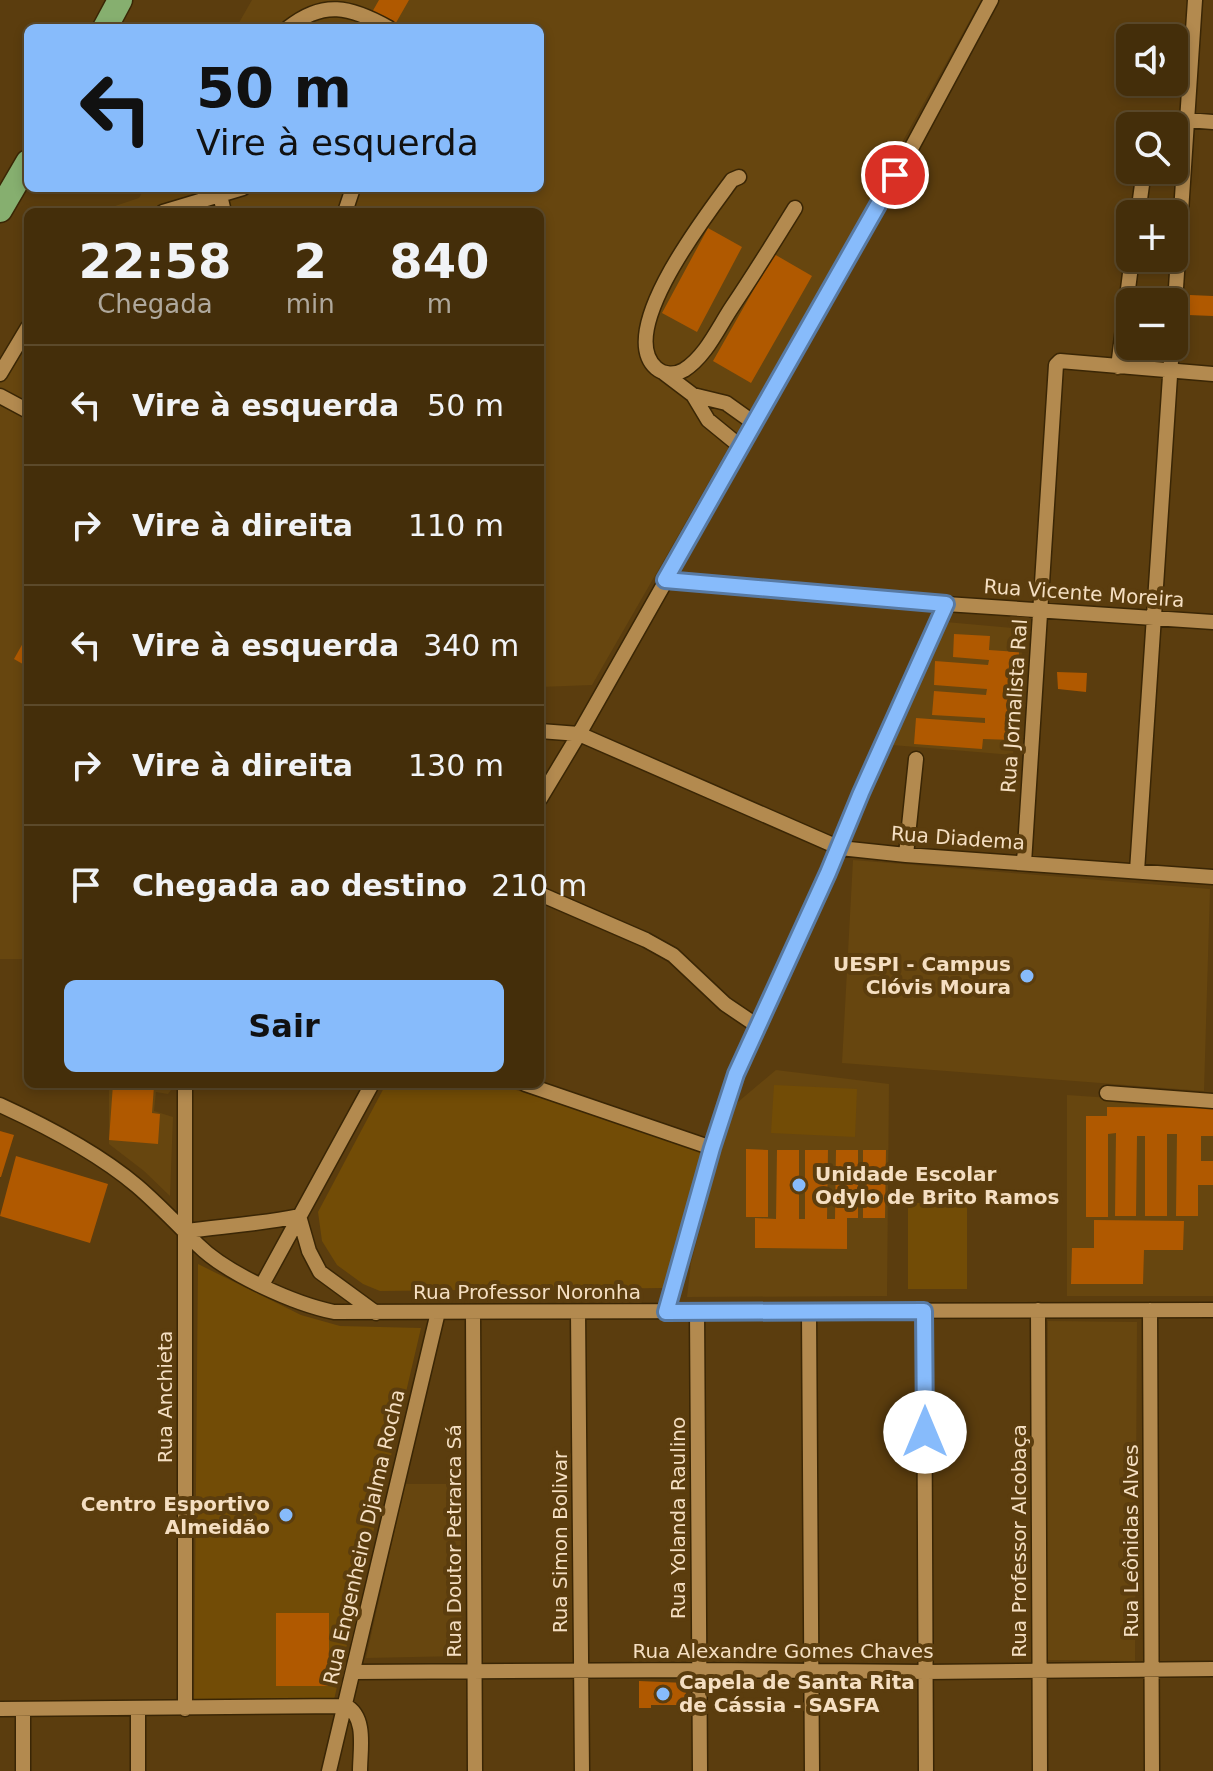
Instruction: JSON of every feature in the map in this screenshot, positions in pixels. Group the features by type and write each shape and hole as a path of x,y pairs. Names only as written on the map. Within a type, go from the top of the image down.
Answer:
{"highway":[{"path":"107,24 120,0"},
{"path":"0,210 24,169"}],"street":[{"path":"544,792 913,145 991,0"},
{"path":"1188,112 1195,0"},
{"path":"291,24 299,14 313,6 328,3 346,4 382,24"},
{"path":"1188,120 1213,122"},
{"path":"739,177 732,180 700,224 670,272 644,340 646,355 654,366 693,395 708,420 741,447"},
{"path":"1176,288 1183,184"},
{"path":"176,208 230,192"},
{"path":"220,195 223,208"},
{"path":"664,373 677,374 687,368 707,346 795,208"},
{"path":"1130,272 1118,367 1213,374"},
{"path":"0,374 24,334"},
{"path":"1137,871 1171,360"},
{"name":"Rua Jornalista Ral","path":"1024,863 1056,365 1060,361 1118,367"},
{"path":"693,395 726,403 754,423"},
{"path":"0,396 24,409"},
{"name":"Rua Vicente Moreira","path":"665,580 946,604 1213,622"},
{"path":"666,1312 736,1074 840,848 861,793 946,604"},
{"path":"544,731 579,734"},
{"name":"Rua Diadema","path":"579,734 840,848 1213,877"},
{"path":"906,855 916,759"},
{"path":"544,896 673,955 725,1004 759,1027"},
{"name":"Rua Anchieta","path":"185,1088 185,1709"},
{"path":"262,1285 370,1088"},
{"path":"537,1088 712,1148"},
{"path":"1107,1093 1213,1101"},
{"name":"Rua Professor Noronha","path":"0,1105 109,1165 136,1185 199,1247 221,1263 313,1308 334,1312 1213,1310"},
{"path":"186,1231 259,1225 299,1216"},
{"path":"299,1216 309,1251 320,1272 376,1313"},
{"name":"Rua Professor Alcobaça","path":"1038,1310 1040,1771"},
{"name":"Rua Leônidas Alves","path":"1150,1310 1152,1771"},
{"path":"924,1311 926,1771"},
{"name":"Rua Engenheiro Djalma Rocha","path":"329,1771 438,1312"},
{"name":"Rua Doutor Petrarca Sá","path":"473,1312 475,1771"},
{"name":"Rua Simon Bolivar","path":"578,1312 582,1771"},
{"name":"Rua Yolanda Raulino","path":"697,1312 700,1771"},
{"path":"809,1313 812,1771"},
{"name":"Rua Alexandre Gomes Chaves","path":"353,1672 1213,1669"},
{"path":"0,1709 346,1706 354,1710 358,1718 360,1771"},
{"path":"23,1709 23,1771"},
{"path":"138,1709 138,1771"}],"shaded area":[{"path":"252,0 981,0 844,247 592,685 544,687 544,208 109,208 139,198 143,192 544,192 544,24 238,24"},
{"path":"24,320 24,959 0,959 0,360"},
{"path":"946,622 1024,629 1013,755 892,745"},
{"name":"UESPI - Campus Clóvis Moura","path":"853,860 1210,889 1204,1091 842,1063"},
{"name":"Unidade Escolar Odylo de Brito Ramos","path":"776,1070 889,1084 887,1296 687,1297 691,1263 732,1107"},
{"path":"774,1085 857,1089 855,1137 771,1133"},
{"path":"109,1088 172,1088 168,1094 156,1092 154,1111 173,1117 170,1196 109,1144"},
{"path":"384,1088 510,1088 703,1151 663,1288 380,1291 363,1284 337,1265 322,1241 318,1212"},
{"path":"1067,1095 1213,1105 1213,1296 1067,1296"},
{"path":"908,1203 967,1203 967,1289 908,1289"},
{"name":"Centro Esportivo Almeidão","path":"198,1264 301,1315 340,1326 421,1328 333,1704 194,1702"},
{"path":"1048,1321 1137,1322 1135,1661 1047,1660"},
{"path":"405,1484 460,1484 462,1656 366,1658"}],"building":[{"path":"379,0 409,0 395,24 365,24"},
{"path":"708,228 742,247 697,332 662,313"},
{"path":"774,254 812,276 751,383 713,361"},
{"path":"1190,295 1213,296 1213,316 1188,315"},
{"path":"954,634 990,636 989,650 1019,652 1013,740 983,739 982,749 914,744 916,718 985,723 985,718 932,715 934,691 986,695 987,689 934,685 935,661 988,665 989,660 953,657"},
{"path":"23,643 24,643 24,665 14,659"},
{"path":"1057,672 1087,673 1086,692 1058,689"},
{"path":"113,1088 154,1088 152,1113 160,1114 158,1144 109,1140"},
{"path":"1107,1107 1213,1108 1213,1136 1201,1136 1201,1161 1213,1161 1213,1185 1198,1185 1198,1216 1176,1216 1177,1134 1167,1134 1167,1216 1145,1216 1145,1136 1137,1136 1136,1216 1115,1216 1116,1133 1108,1134 1108,1217 1086,1217 1086,1116 1107,1116"},
{"path":"0,1131 14,1135 1,1177 0,1177"},
{"path":"746,1149 768,1150 768,1217 746,1217"},
{"path":"777,1150 799,1150 799,1219 805,1219 805,1150 828,1150 827,1219 835,1219 836,1150 858,1150 858,1218 847,1218 847,1249 755,1248 755,1218 776,1219"},
{"path":"863,1150 886,1150 885,1218 863,1218"},
{"path":"16,1156 108,1184 90,1243 0,1216"},
{"path":"1094,1220 1184,1221 1183,1250 1144,1250 1143,1284 1071,1284 1072,1248 1094,1248"},
{"path":"276,1613 329,1613 329,1686 276,1686"},
{"name":"Capela de Santa Rita de Cássia - SASFA","path":"639,1681 686,1683 686,1705 639,1708"}],"place":[{"name":"UESPI - Campus Clóvis Moura","path":"1027,976"},
{"name":"Unidade Escolar Odylo de Brito Ramos","path":"799,1185"},
{"name":"Centro Esportivo Almeidão","path":"286,1515"},
{"name":"Capela de Santa Rita de Cássia - SASFA","path":"663,1694"}],"route":[{"path":"895,175 665,580 946,604 861,793 840,848 736,1074 666,1312 924,1311 925,1432"}]}
